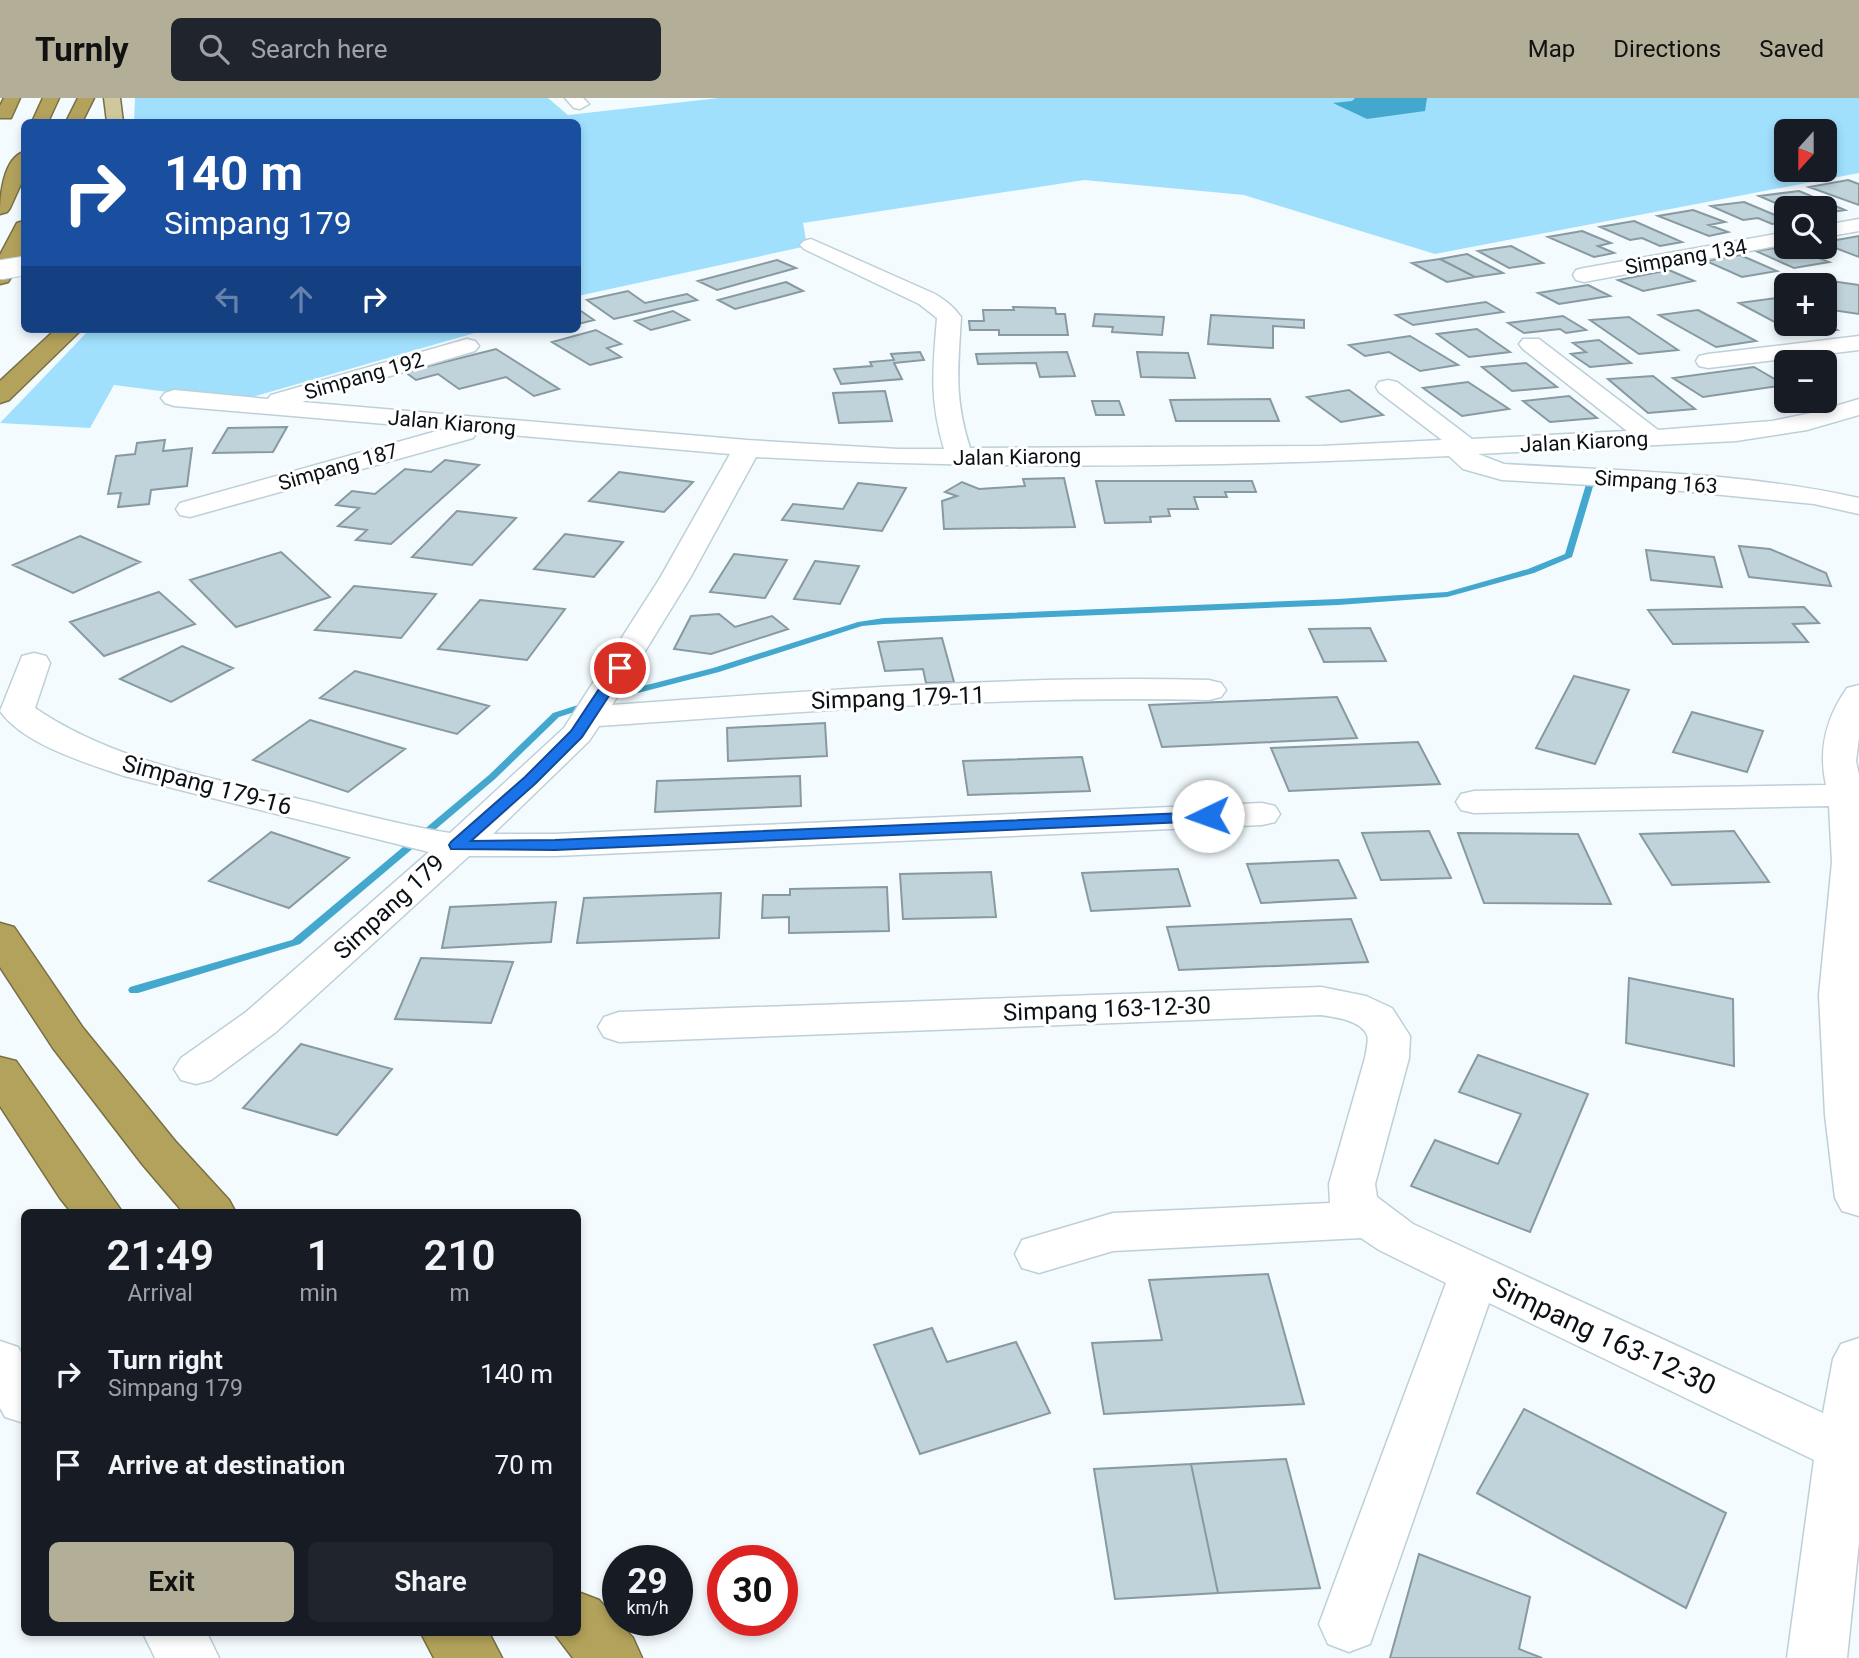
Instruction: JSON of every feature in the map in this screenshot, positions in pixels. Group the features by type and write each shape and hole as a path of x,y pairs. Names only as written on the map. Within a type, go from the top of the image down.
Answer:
{"highway":[{"path":"0,208 16,155"},
{"path":"0,277 21,233"},
{"path":"0,396 66,333"},
{"path":"0,936 68,1038 159,1153 208,1209"},
{"path":"0,1072 77,1186 96,1209"},
{"path":"581,1623 612,1658"},
{"path":"454,1636 472,1658"}],"main road":[{"path":"112,98 114,119"}],"street":[{"path":"1837,229 1859,225"},
{"name":"Simpang 134","path":"1584,275 1774,240"},
{"path":"811,245 927,299 941,307 949,317 944,390 949,422 960,458"},
{"path":"0,270 21,266"},
{"path":"1709,361 1859,343"},
{"path":"1531,344 1653,439"},
{"name":"Simpang 192","path":"261,405 467,346"},
{"name":"Simpang 163","path":"1388,387 1462,443 1462,456 1473,463 1502,472 1661,481 1814,496 1859,506"},
{"name":"Jalan Kiarong","path":"174,398 747,448 960,458 1322,454 1653,439 1779,429 1824,420 1859,407"},
{"name":"Simpang 187","path":"190,509 485,426"},
{"name":"Simpang 179","path":"196,1069 271,1013 531,780 577,734 676,578 747,448"},
{"name":"Simpang 179-16","path":"34,663 17,711 52,735 137,768 425,841 457,845 569,845 1262,814"},
{"name":"Simpang 179-11","path":"588,717 810,701 1125,688 1209,690"},
{"path":"1859,695 1843,730 1838,761 1846,795 1852,923 1840,995 1848,1115 1859,1198"},
{"path":"1474,802 1846,795"},
{"name":"Simpang 163-12-30","path":"619,1027 1321,1001 1351,1006 1377,1018 1389,1036 1387,1058 1352,1184 1354,1203 1369,1219 1396,1237 1474,1275 1846,1475"},
{"path":"1039,1254 1112,1232 1369,1219"},
{"path":"1349,1624 1474,1275"},
{"path":"1816,1658 1846,1475 1859,1359"},
{"path":"0,1362 21,1396"},
{"path":"175,1636 189,1658"}],"shaded area":[{"path":"135,98 548,98 568,115 719,98 1859,98 1859,173 1838,177 1838,119 1774,119 1774,182 1812,182 1435,254 1244,195 1084,180 803,223 807,246 581,295 581,119 134,119"},
{"path":"1355,98 1427,98 1425,111 1367,119 1333,103 1352,101"},
{"path":"86,333 475,333 238,401 114,385 90,428 0,423"}],"building":[{"path":"1848,180 1859,184 1859,205 1809,187"},
{"path":"1799,191 1811,196 1774,196 1774,202 1759,196"},
{"path":"1744,202 1774,215 1774,224 1758,218 1743,220 1711,206"},
{"path":"1693,210 1725,222 1709,225 1728,232 1709,236 1658,216"},
{"path":"1634,221 1682,242 1660,246 1642,238 1630,240 1600,227"},
{"path":"1582,231 1611,243 1598,246 1614,253 1594,257 1548,237"},
{"path":"1859,236 1859,257 1837,249 1837,240"},
{"path":"1511,246 1543,263 1509,268 1478,251"},
{"path":"1774,248 1774,259 1821,259 1829,262 1794,268 1756,251"},
{"path":"1467,254 1503,273 1475,277 1440,259"},
{"path":"1740,255 1777,271 1742,277 1706,261"},
{"path":"1440,259 1475,277 1447,282 1412,263"},
{"path":"777,260 796,268 717,290 698,281"},
{"path":"1669,270 1694,281 1643,291 1618,280"},
{"path":"786,282 803,291 735,309 718,300"},
{"path":"1837,282 1859,285 1859,314 1837,311"},
{"path":"1588,285 1610,296 1559,304 1538,293"},
{"path":"628,291 645,303 687,294 697,300 614,319 587,300"},
{"path":"1774,298 1774,322 1739,303"},
{"path":"1486,302 1503,312 1413,325 1396,315"},
{"path":"1013,307 1055,308 1056,314 1065,314 1068,335 999,335 999,330 970,330 969,321 984,321 983,310 1014,310"},
{"path":"1698,310 1756,341 1716,347 1659,315"},
{"path":"581,311 594,320 581,323"},
{"path":"673,311 689,320 651,330 635,321"},
{"path":"1095,314 1164,317 1162,335 1112,332 1113,327 1093,326"},
{"path":"1211,315 1304,320 1304,328 1273,326 1273,348 1208,344"},
{"path":"1563,316 1586,330 1566,333 1560,329 1524,333 1508,323"},
{"path":"1629,317 1678,350 1639,354 1590,320"},
{"path":"1477,329 1510,352 1469,357 1437,334"},
{"path":"596,330 621,344 607,348 621,357 590,365 552,342"},
{"path":"1410,336 1458,365 1420,371 1389,352 1365,356 1349,345"},
{"path":"1599,340 1631,363 1590,367 1571,354 1586,352 1573,343"},
{"path":"496,349 559,389 534,396 506,377 459,389 438,374 416,380 405,372"},
{"path":"920,352 924,360 894,363 902,379 841,384 834,369 872,366 870,362 894,360 891,354"},
{"path":"1067,352 1075,376 1040,377 1036,363 978,364 976,354"},
{"path":"1137,352 1188,353 1195,378 1141,377"},
{"path":"1526,363 1557,387 1512,391 1482,367"},
{"path":"1754,367 1774,379 1774,387 1703,397 1673,378"},
{"path":"1653,376 1695,409 1648,413 1608,379"},
{"path":"1468,382 1509,409 1462,416 1423,388"},
{"path":"1349,390 1383,415 1341,422 1307,397"},
{"path":"885,391 892,421 839,423 833,393"},
{"path":"1569,396 1597,418 1550,422 1523,401"},
{"path":"1270,399 1279,421 1176,421 1170,400"},
{"path":"1092,401 1119,401 1124,415 1096,415"},
{"path":"287,427 273,452 213,453 228,428"},
{"path":"165,440 163,451 192,448 187,486 151,490 149,504 118,507 121,493 108,494 116,456 135,454 137,443"},
{"path":"445,460 479,465 391,544 356,540 367,530 338,526 359,508 336,505 352,491 375,494 405,469 431,472"},
{"path":"619,472 693,482 664,512 589,501"},
{"path":"1064,478 1075,527 944,529 942,501 957,496 945,492 962,482 979,489 1025,486 1023,479"},
{"path":"1096,481 1252,481 1256,492 1225,492 1227,497 1194,497 1198,509 1168,509 1170,516 1150,517 1151,522 1105,523"},
{"path":"858,483 906,488 882,531 782,520 793,504 843,509"},
{"path":"457,511 516,518 472,565 412,557"},
{"path":"565,534 623,542 594,577 534,569"},
{"path":"80,536 140,562 73,593 13,565"},
{"path":"1739,546 1770,549 1826,573 1831,586 1749,577"},
{"path":"1646,550 1714,557 1722,587 1651,580"},
{"path":"281,552 330,597 236,627 190,580"},
{"path":"734,554 787,560 765,598 710,592"},
{"path":"815,561 859,566 840,604 794,599"},
{"path":"354,586 436,594 401,638 315,630"},
{"path":"159,592 195,624 104,656 70,622"},
{"path":"480,600 565,609 527,660 438,649"},
{"path":"1804,607 1819,623 1793,624 1808,642 1673,644 1648,610"},
{"path":"719,614 735,627 772,616 788,629 711,654 674,649 691,616"},
{"path":"1370,628 1386,661 1324,662 1309,629"},
{"path":"942,638 954,682 926,683 923,669 885,671 878,642"},
{"path":"182,646 233,668 171,702 120,679"},
{"path":"355,671 489,706 457,734 320,698"},
{"path":"1574,676 1629,690 1595,764 1536,748"},
{"path":"1337,697 1357,738 1162,747 1149,705"},
{"path":"1692,712 1763,731 1747,772 1673,752"},
{"path":"310,720 405,749 348,792 253,760"},
{"path":"825,723 827,756 728,761 727,728"},
{"path":"1418,742 1440,784 1289,791 1271,748"},
{"path":"1082,757 1090,791 968,795 963,761"},
{"path":"800,776 801,806 655,812 657,781"},
{"path":"1429,831 1451,878 1381,880 1362,833"},
{"path":"1734,831 1769,882 1672,885 1640,834"},
{"path":"271,832 349,858 289,908 209,881"},
{"path":"1458,833 1578,834 1611,904 1484,903"},
{"path":"1338,860 1356,898 1261,903 1247,864"},
{"path":"1178,869 1190,906 1091,911 1082,873"},
{"path":"991,872 996,917 903,919 900,874"},
{"path":"887,887 889,931 789,933 789,917 762,918 763,895 790,895 790,889"},
{"path":"721,893 719,938 577,943 584,898"},
{"path":"556,902 551,942 442,948 450,907"},
{"path":"1351,919 1368,962 1179,970 1167,927"},
{"path":"421,958 513,962 491,1023 395,1019"},
{"path":"1629,978 1733,999 1734,1066 1626,1043"},
{"path":"301,1044 392,1069 337,1135 243,1108"},
{"path":"1478,1055 1588,1094 1530,1232 1411,1186 1435,1140 1498,1164 1521,1114 1459,1092"},
{"path":"1268,1274 1304,1404 1104,1414 1092,1343 1162,1340 1149,1280"},
{"path":"932,1328 947,1362 1016,1342 1050,1413 920,1454 874,1345"},
{"path":"1524,1409 1726,1513 1686,1608 1477,1493"},
{"path":"1286,1459 1320,1588 1218,1593 1191,1464"},
{"path":"1191,1464 1218,1593 1115,1599 1094,1469"},
{"path":"1419,1554 1530,1597 1519,1649 1542,1658 1390,1658"}],"waterway":[{"path":"638,690 716,670 861,624 884,621 1338,602 1447,594 1531,571 1569,555 1590,483"},
{"path":"134,990 296,942 492,777 556,715 578,708"}],"route":[{"path":"620,668 577,734 531,780 457,845 555,845 1208,816"}]}
